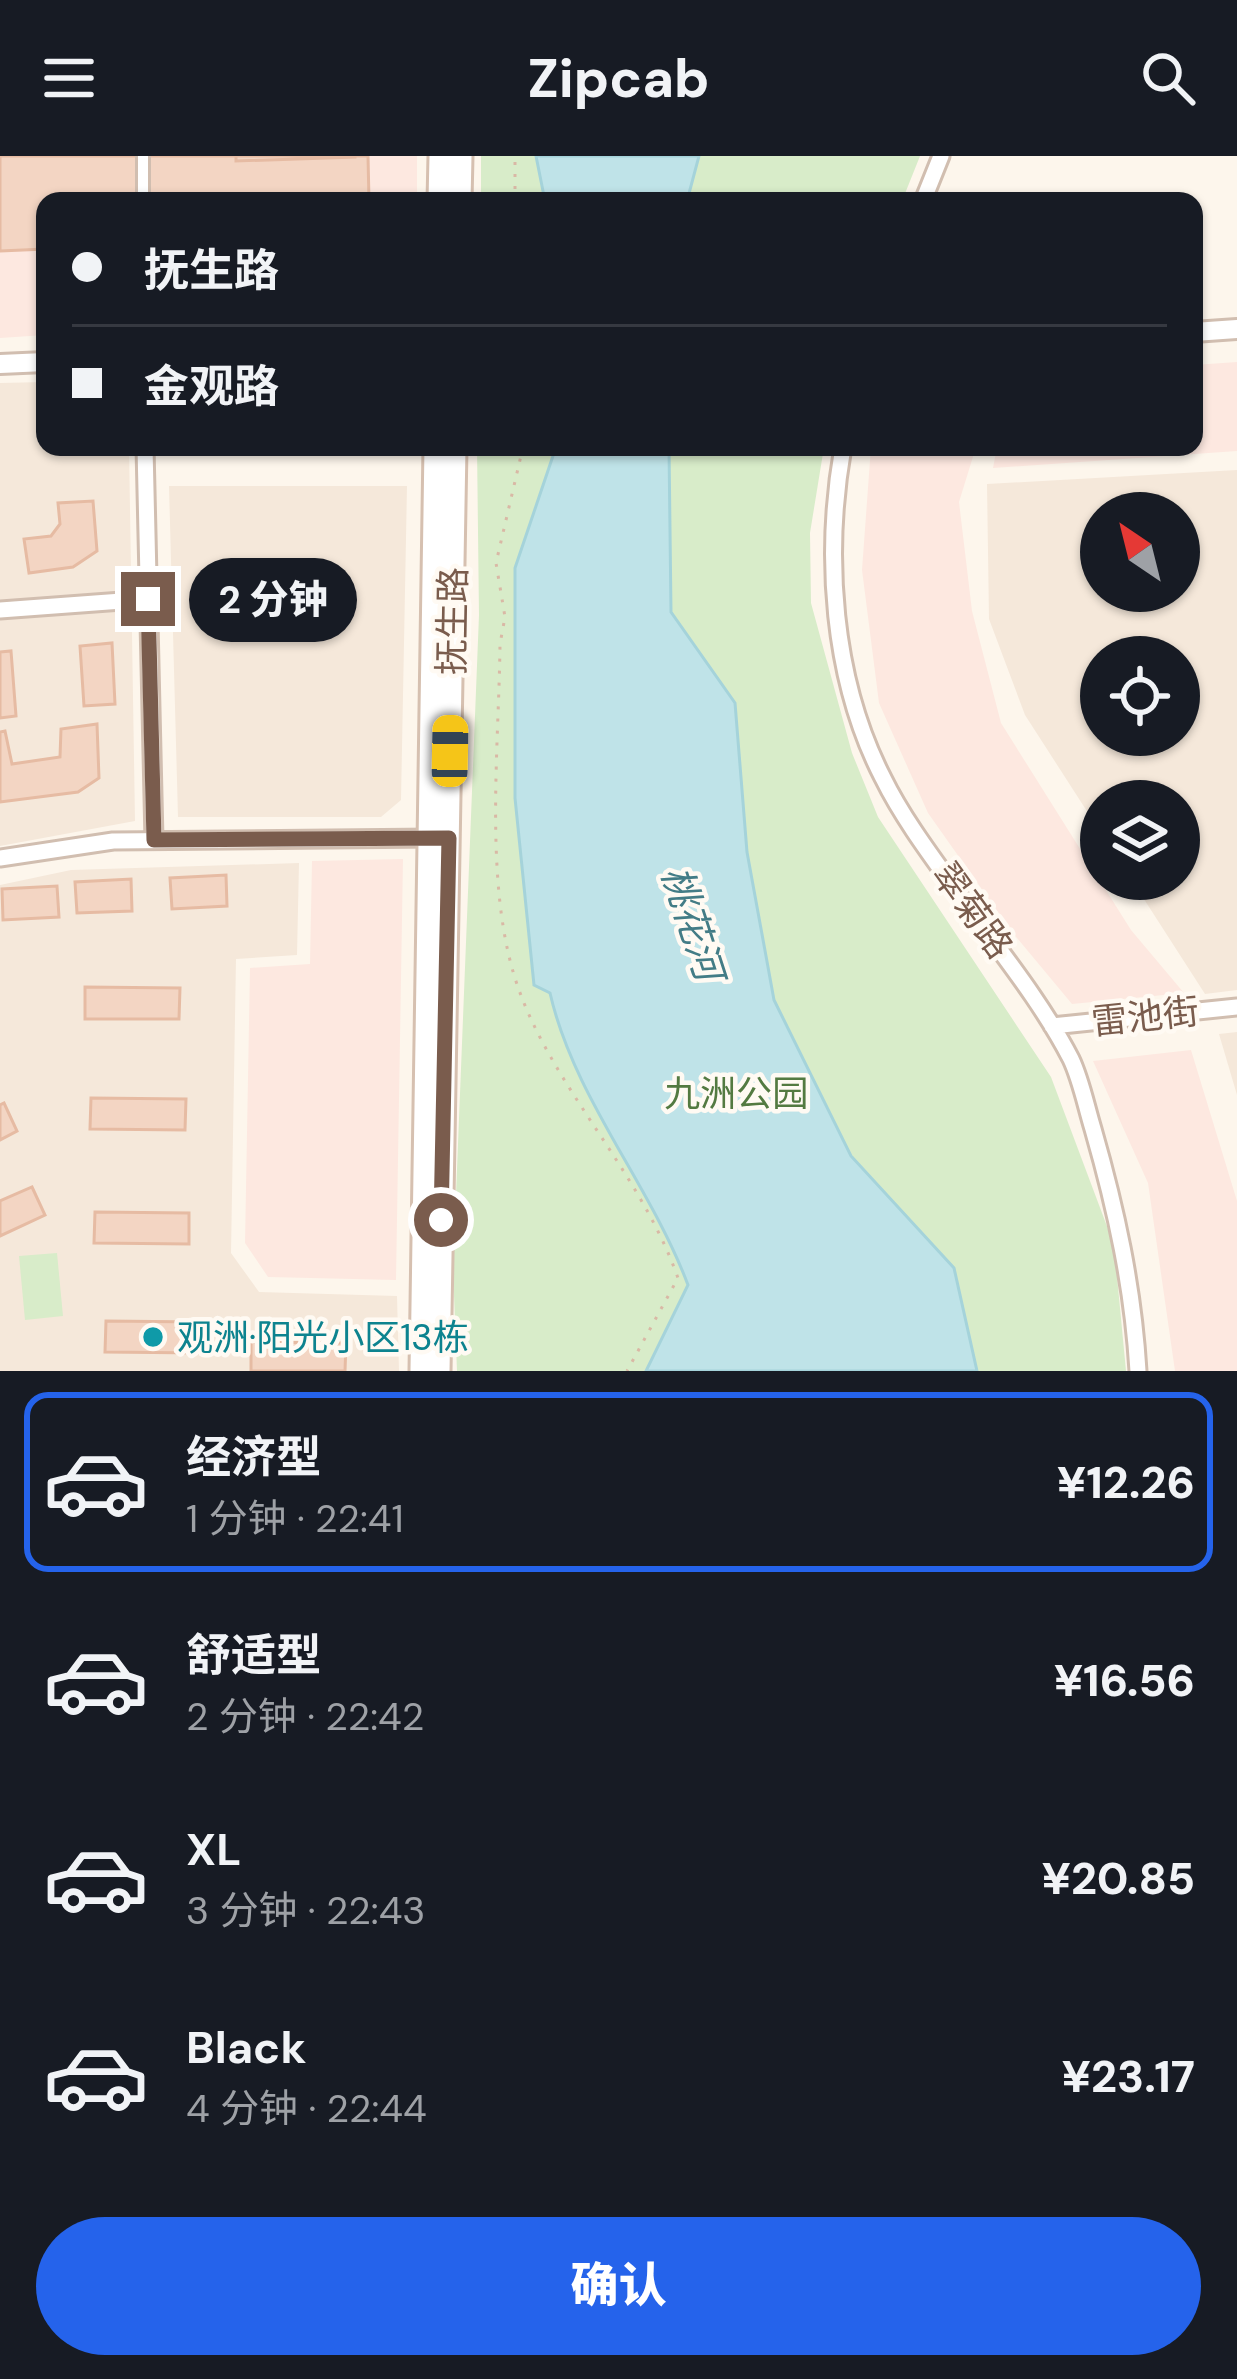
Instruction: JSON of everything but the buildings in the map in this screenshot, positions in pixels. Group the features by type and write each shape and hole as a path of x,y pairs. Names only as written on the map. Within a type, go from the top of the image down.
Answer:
{"main road":[{"path":"439,192 440,156"},
{"path":"460,192 461,156"},
{"name":"抚生路","path":"435,456 439,1371"},
{"name":"抚生路","path":"421,1371 454,456"}],"street":[{"path":"143,156 143,192"},
{"path":"927,192 941,156"},
{"path":"1203,331 1237,329"},
{"path":"0,364 36,362"},
{"path":"145,456 154,840"},
{"name":"翠菊路","path":"841,456 835,586 843,667 882,777 1074,1065 1115,1205 1134,1302 1138,1371"},
{"path":"0,610 148,599"},
{"path":"0,858 154,840 439,838"},
{"name":"雷池街","path":"1052,1026 1237,1007"}],"path":[{"path":"515,156 515,192"},
{"path":"521,456 495,577 505,617 500,644 499,873 519,992 662,1232 678,1278 627,1371"}],"shaded area":[{"path":"0,156 120,156 121,192 36,192 36,336 0,338"},
{"path":"161,156 417,156 417,192 160,192"},
{"path":"1237,362 1237,451 1203,453 1203,364"},
{"path":"36,382 36,456 129,456 135,821 0,846 0,383"},
{"path":"870,456 973,456 959,502 972,611 1001,723 1080,849 1080,900 1112,900 1184,993 1072,1004 1012,932 928,813 879,703 862,570"},
{"path":"995,456 1165,456 993,468"},
{"path":"1237,470 1237,990 1205,994 1145,900 1200,900 1200,780 1080,780 1080,800 1025,715 989,619 987,484"},
{"path":"169,486 407,486 401,800 381,817 178,817"},
{"path":"403,859 396,1280 268,1277 245,1243 250,968 310,964 312,861"},
{"path":"299,863 297,955 236,959 231,1253 259,1292 397,1296 399,1371 0,1371 0,885 71,870"},
{"path":"1237,1032 1237,1095 1219,1034"},
{"path":"1191,1050 1237,1201 1237,1371 1175,1371 1148,1183 1093,1061"}],"green space":[{"path":"481,156 920,156 906,192 481,192"},
{"name":"九洲公园","path":"477,456 823,456 810,533 811,603 852,753 878,817 1051,1077 1114,1245 1126,1371 457,1371 453,1270 479,615"},
{"path":"57,1253 63,1316 25,1320 19,1256"}],"water":[{"path":"536,156 699,156 689,192 543,192"},
{"name":"桃花河","path":"553,456 669,456 671,612 735,703 747,852 774,1000 851,1156 954,1268 977,1371 646,1371 688,1285 576,1069 550,993 534,985 515,798 515,568"}],"place":[{"name":"观洲·阳光小区13栋","path":"153,1337"}],"route":[{"path":"148,599 154,840 449,838 441,1220"}]}
